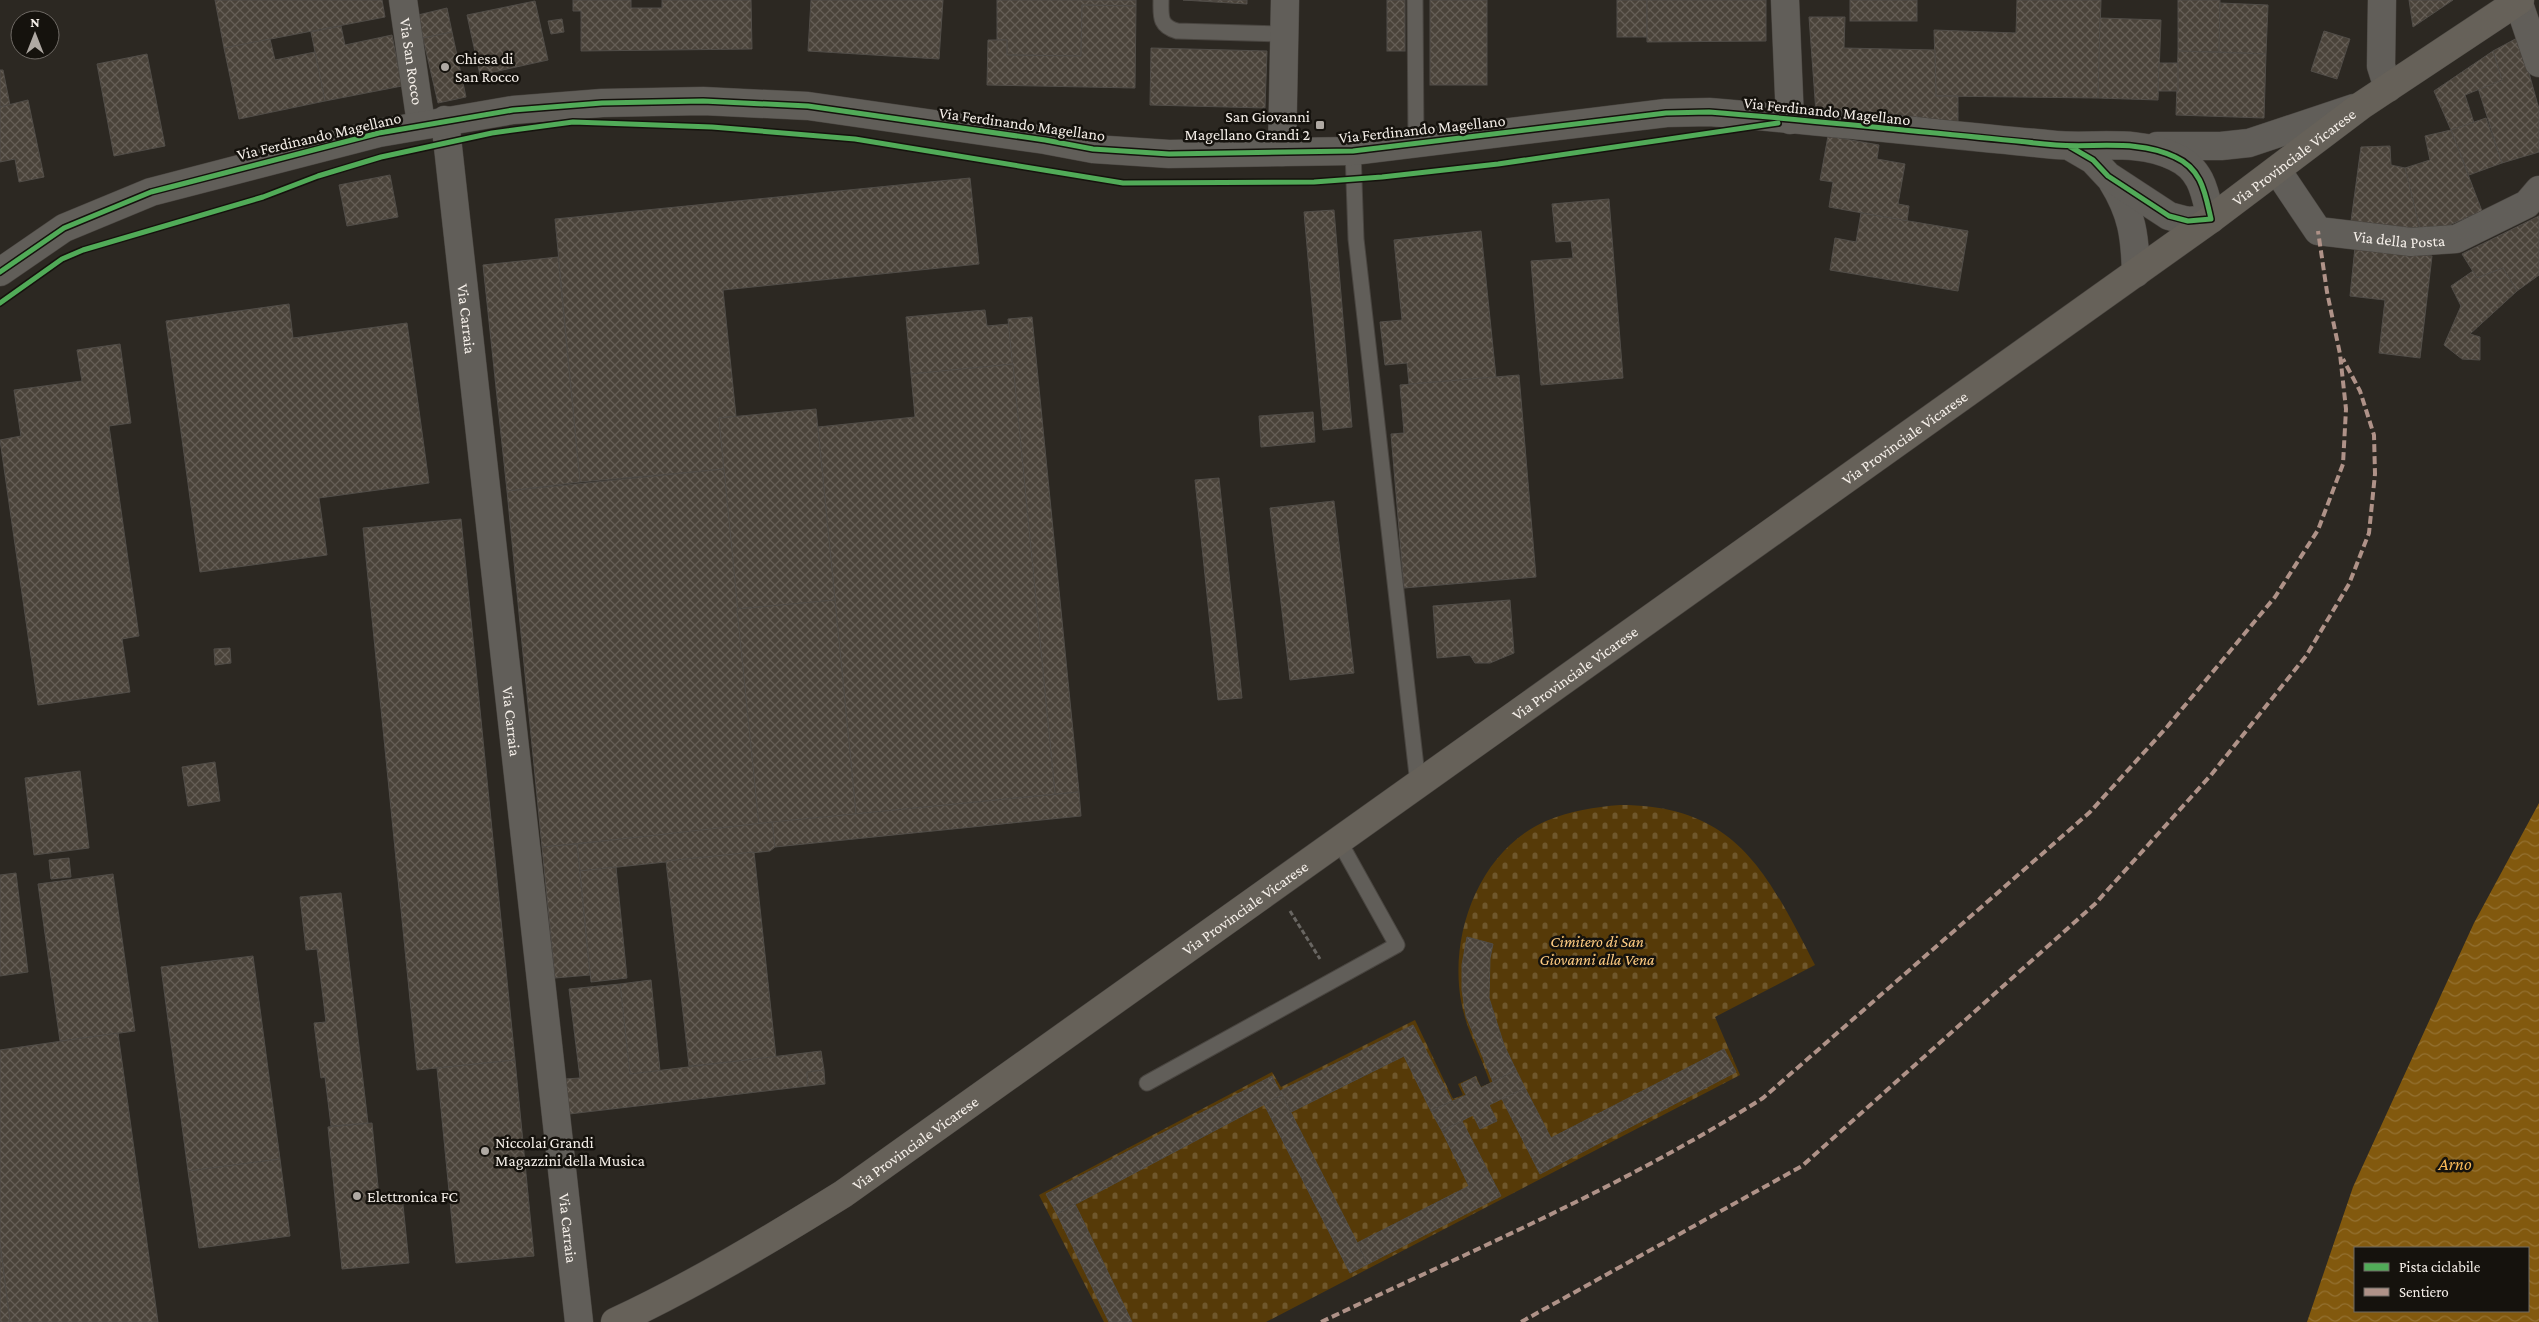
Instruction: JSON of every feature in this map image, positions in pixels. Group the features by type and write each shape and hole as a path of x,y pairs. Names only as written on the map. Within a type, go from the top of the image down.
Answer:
{"main road":[{"name":"Via Provinciale Vicarese","path":"615,1322 692,1283 772,1238 843,1194 1338,839 2212,219 2362,105 2519,0"}],"street":[{"name":"Via San Rocco","path":"403,0 433,122"},
{"path":"1282,152 1285,0"},
{"path":"1785,0 1790,120"},
{"path":"2382,0 2381,66 2388,88"},
{"path":"2519,0 2539,63"},
{"name":"Via Ferdinando Magellano","path":"0,272 64,228 151,192 235,168 433,122 512,110 602,103 702,101 808,106 1045,140 1093,149 1169,154 1353,151 1666,113 1709,112 2069,146 2141,146"},
{"path":"2141,146 2221,146 2249,143 2362,105"},
{"name":"Via Carraia","path":"433,122 579,1322"},
{"path":"2069,146 2093,160 2108,176 2128,211 2132,226 2136,273"},
{"path":"2108,176 2169,216 2188,221 2212,219 2203,185 2192,167 2175,157 2141,146"},
{"name":"Via della Posta","path":"2277,170 2318,231 2411,242 2456,239 2527,204 2539,190"}],"lane":[{"path":"1161,0 1161,21 1167,28 1177,31 1285,34"},
{"path":"1415,0 1416,143"},
{"path":"1353,151 1356,239 1418,784"},
{"path":"1147,1083 1396,945 1338,839"}],"path":[{"path":"1274,885 1333,980"}],"green space":[{"name":"Cimitero di San Giovanni alla Vena","path":"1620,805 1660,808 1693,817 1720,831 1743,850 1763,874 1781,901 1815,965 1715,1017 1740,1075 1266,1322 1104,1322 1039,1195 1272,1072 1281,1087 1415,1020 1453,1099 1463,1095 1458,1084 1476,1076 1481,1087 1490,1083 1463,1012 1458,975 1460,948 1465,922 1474,896 1487,873 1503,852 1523,834 1546,821 1573,812"}],"water":[{"name":"Arno","path":"2539,803 2539,1322 2307,1322 2353,1187 2474,923"}],"building":[{"path":"215,0 382,0 385,17 224,48"},
{"path":"573,0 631,0 631,8 662,8 662,0 751,0 752,49 581,51 581,11 573,11"},
{"path":"811,0 943,0 939,59 808,51"},
{"path":"997,0 1136,0 1136,6 1082,5 1081,56 1007,55 1007,40 997,40"},
{"path":"1183,0 1247,0 1247,4"},
{"path":"1387,0 1405,0 1405,51 1387,51"},
{"path":"1430,0 1487,0 1487,85 1430,85"},
{"path":"1617,0 1647,0 1647,37 1617,37"},
{"path":"1647,0 1766,0 1766,41 1647,42"},
{"path":"1850,0 1917,0 1917,21 1850,21"},
{"path":"2017,0 2101,0 2098,98 1936,96 1934,30 2016,33"},
{"path":"2178,0 2220,0 2219,52 2178,51"},
{"path":"2409,0 2453,0 2413,27"},
{"path":"535,1 548,60 480,75 467,15"},
{"path":"2220,3 2268,5 2266,54 2219,52"},
{"path":"1082,5 1136,6 1135,88 987,85 988,40 1007,40 1007,55 1081,56"},
{"path":"447,8 452,32 423,38 418,15"},
{"path":"1809,17 1845,17 1844,48 1935,50 1936,96 1958,96 1958,124 1816,113"},
{"path":"2100,18 2161,20 2158,100 2098,98"},
{"path":"562,19 564,32 551,34 548,21"},
{"path":"341,26 345,45 392,35 402,86 325,101 311,32"},
{"path":"2324,31 2350,39 2337,79 2311,71"},
{"name":"Chiesa di San Rocco","path":"452,32 466,97 438,103 423,38"},
{"path":"2519,37 2539,109 2539,152 2502,163 2478,88 2502,80 2493,51"},
{"path":"270,39 275,60 315,52 325,101 239,119 224,48"},
{"path":"1151,48 1267,51 1265,108 1150,105"},
{"path":"2178,51 2266,54 2264,118 2176,115"},
{"path":"2493,51 2502,80 2465,95 2474,123 2451,130 2434,91"},
{"path":"147,54 165,146 114,156 97,64"},
{"path":"2159,63 2178,63 2178,91 2158,91"},
{"path":"0,70 3,70 10,105 0,107"},
{"path":"28,100 44,177 19,182 15,159 0,162 0,107"},
{"path":"2486,118 2502,163 2469,175 2451,130"},
{"path":"2451,130 2482,211 2445,227 2420,229 2405,168 2430,160 2425,136"},
{"path":"1828,136 1879,145 1877,159 1905,164 1898,204 1909,206 1907,221 1829,207 1833,182 1820,180"},
{"path":"2390,146 2391,165 2405,168 2420,229 2351,221 2361,147"},
{"path":"390,175 398,217 347,226 339,185"},
{"path":"970,178 979,264 723,290 736,416 719,418 724,469 580,482 555,219"},
{"path":"1609,199 1623,378 1541,385 1531,261 1573,258 1571,241 1556,242 1552,204"},
{"path":"1334,210 1352,427 1323,430 1304,212"},
{"path":"1861,213 1968,231 1958,291 1830,270 1835,238 1856,242"},
{"path":"2539,216 2539,275 2517,291 2503,268 2477,278 2462,254"},
{"path":"1481,231 1496,377 1409,384 1407,363 1385,365 1380,322 1402,320 1394,240"},
{"path":"2355,247 2432,256 2420,358 2379,353 2385,300 2350,296"},
{"path":"558,257 580,482 507,491 483,265"},
{"path":"2503,268 2517,291 2470,334 2480,337 2480,360 2462,359 2444,345 2461,306 2451,286 2473,271 2477,278"},
{"path":"289,304 293,338 407,323 429,483 319,498 327,555 200,572 166,321"},
{"path":"985,310 987,326 1009,324 1013,364 911,374 906,317"},
{"path":"1032,317 1079,792 1055,794 1008,319"},
{"path":"120,344 131,423 109,426 139,636 122,639 130,692 38,705 0,440 21,436 14,390 82,381 77,350"},
{"path":"1013,364 1055,794 856,814 818,427 915,417 911,374"},
{"path":"1519,375 1536,577 1404,588 1391,434 1404,433 1400,385"},
{"path":"816,409 835,600 737,609 719,418"},
{"path":"1313,412 1315,442 1261,447 1259,416"},
{"path":"724,469 759,825 542,847 507,491"},
{"path":"1219,478 1242,698 1218,700 1195,480"},
{"path":"1334,501 1354,673 1290,680 1270,508"},
{"path":"461,519 515,1060 417,1070 363,528"},
{"path":"835,600 856,814 759,825 737,609"},
{"path":"1510,600 1514,653 1490,663 1475,663 1470,655 1437,658 1433,606"},
{"path":"230,648 231,663 215,665 214,649"},
{"path":"215,762 220,801 188,806 182,767"},
{"path":"80,771 89,848 34,855 25,778"},
{"path":"1079,792 1081,816 775,847 772,822"},
{"path":"772,822 775,847 770,851 580,871 577,844"},
{"path":"577,844 590,975 555,978 542,847"},
{"path":"754,852 776,1057 689,1066 666,861"},
{"path":"69,858 71,877 51,879 49,860"},
{"path":"616,867 627,978 591,982 580,871"},
{"path":"16,873 28,972 0,976 0,875"},
{"path":"113,874 135,1031 60,1041 38,884"},
{"path":"341,893 368,1123 331,1126 325,1077 321,1078 314,1023 326,1022 317,949 306,950 300,897"},
{"path":"1467,937 1493,944 1490,958 1489,998 1504,1045 1516,1070 1493,1082 1466,1016 1462,990 1462,965"},
{"path":"253,956 280,1159 188,1171 161,967"},
{"path":"651,980 660,1071 630,1074 620,984"},
{"path":"620,984 630,1074 821,1051 824,1070 807,1072 808,1086 569,1114 565,1079 580,1078 569,989"},
{"path":"1413,1025 1452,1101 1431,1111 1404,1056 1291,1112 1280,1091"},
{"path":"118,1033 158,1322 10,1322 0,1243 0,1050"},
{"path":"1724,1049 1736,1072 1540,1174 1502,1099 1525,1088 1551,1138"},
{"name":"Niccolai Grandi Magazzini della Musica","path":"515,1060 534,1256 456,1263 437,1068"},
{"path":"824,1070 825,1084 808,1086 807,1072"},
{"path":"1516,1070 1525,1088 1489,1105 1497,1121 1480,1129 1473,1115 1442,1131 1431,1111 1466,1095 1461,1084 1475,1077 1481,1088"},
{"path":"1272,1076 1282,1095 1057,1214 1046,1194"},
{"path":"1282,1095 1368,1264 1350,1273 1264,1104"},
{"path":"1462,1121 1501,1196 1368,1264 1357,1243 1469,1186 1442,1131"},
{"name":"Elettronica FC","path":"372,1123 379,1197 402,1195 409,1263 342,1269 328,1127"},
{"path":"280,1159 290,1236 199,1248 188,1171"},
{"path":"1075,1204 1132,1322 1109,1322 1057,1214"},
{"path":"0,1243 10,1322 0,1322"}],"marked path":[{"path":"1321,1322 1546,1217 1656,1161 1763,1098 2090,812 2167,727 2275,597 2318,530 2343,464 2346,409 2340,354 2327,292 2318,231"},
{"path":"1521,1322 1802,1166 2095,904 2211,775 2306,656 2349,584 2369,533 2375,474 2374,435 2360,391 2343,359"}],"cycle path":[{"path":"0,272 64,228 151,192 379,133 513,110 602,103 703,101 808,106 1045,140 1093,149 1169,154 1353,151 1666,113 1709,112 2056,145 2117,145 2161,151 2184,162 2197,175 2207,200 2211,219 2188,221 2169,216 2108,176 2093,160 2069,146"},
{"path":"0,303 62,259 83,250 263,197 318,176 381,157 492,133 573,122 712,127 855,139 1123,183 1314,182 1382,177 1498,164 1778,123"}],"place":[{"name":"Chiesa di San Rocco","path":"445,67"},
{"name":"San Giovanni Magellano Grandi 2","path":"1320,125"},
{"name":"Niccolai Grandi Magazzini della Musica","path":"485,1151"},
{"name":"Elettronica FC","path":"357,1196"}]}
